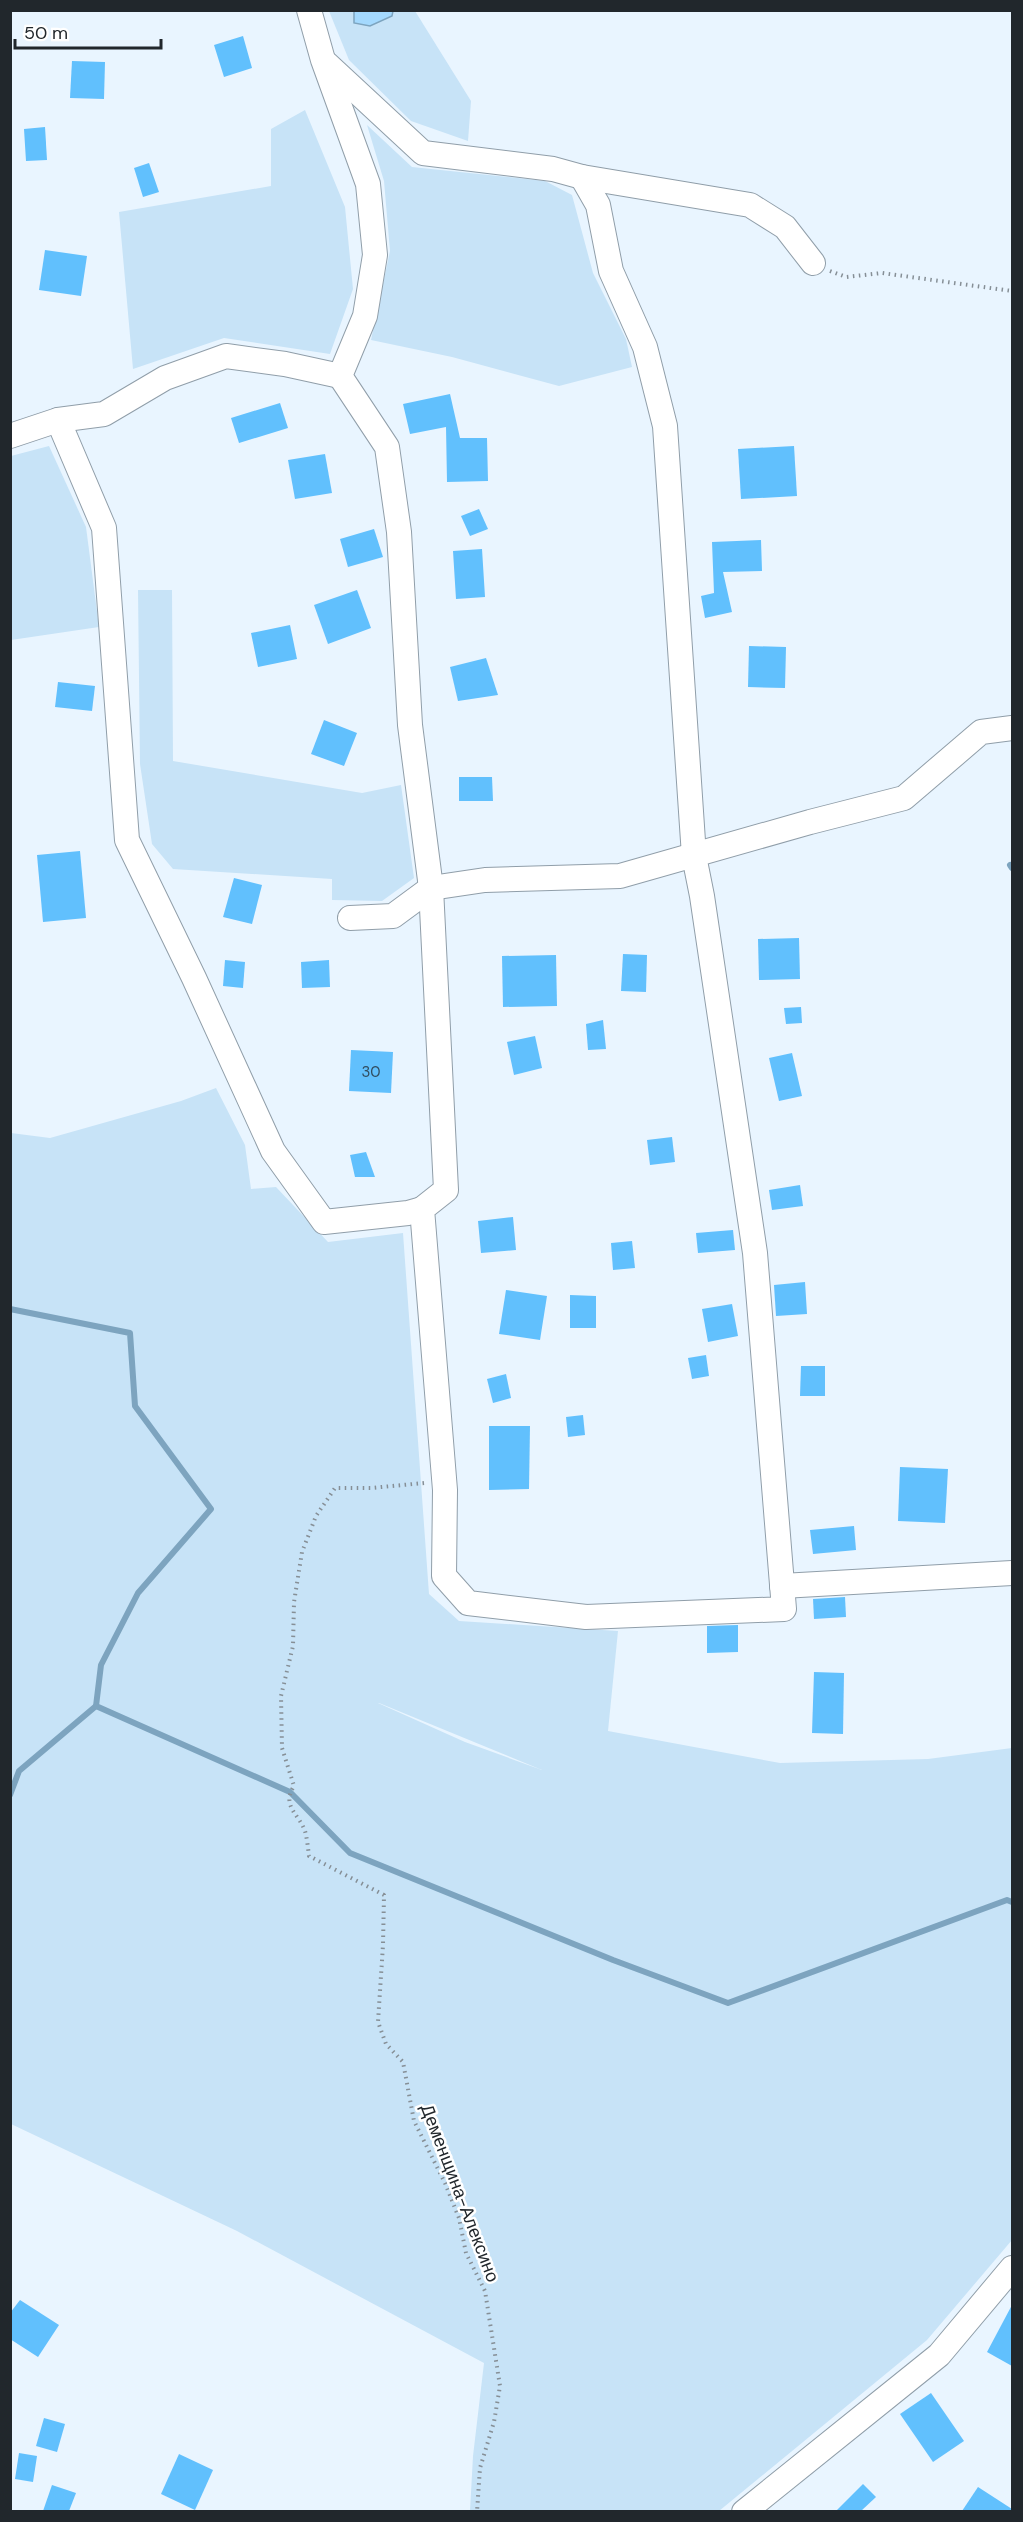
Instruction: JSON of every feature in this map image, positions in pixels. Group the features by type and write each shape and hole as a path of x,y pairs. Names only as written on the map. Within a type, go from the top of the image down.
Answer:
{"street":[{"path":"309,10 323,60 368,184 375,255 365,316 340,376"},
{"path":"323,60 423,153 553,169 582,177 750,205 785,227 813,263"},
{"path":"422,1209 445,1490 444,1576 468,1603 586,1617 784,1610 754,1253 702,896 694,856 665,426 645,347 611,271 598,205 582,177"},
{"path":"10,436 58,420 104,414 165,378 226,356 285,364 340,376 387,447 399,532 410,725 431,888 446,1190 422,1209 408,1213 324,1222 273,1151 194,978 127,840 104,528 58,420"},
{"path":"350,918 393,916 431,888 485,880 620,876 904,798 981,732 1012,728"},
{"path":"782,1586 1012,1573"},
{"path":"744,2511 939,2355 1012,2268"}],"path":[{"path":"813,263 846,278 882,273 1012,291"},
{"name":"Деменщина-Алексино","path":"445,1490 423,1483 371,1488 336,1488 316,1516 302,1552 294,1602 293,1646 281,1696 282,1748 294,1786 290,1792 291,1811 304,1829 309,1856 384,1895 378,2022 386,2044 403,2062 414,2121 445,2183 459,2218 466,2253 485,2291 500,2386 494,2422 480,2468 477,2511"}],"shaded area":[{"path":"329,11 415,11 471,101 468,141 411,121 349,60"},
{"path":"305,110 345,207 353,289 330,354 224,338 133,369 119,212 271,186 271,129"},
{"path":"367,125 412,167 545,181 572,195 593,273 626,339 632,367 559,386 452,357 371,340 390,251 384,181"},
{"path":"49,446 86,527 99,627 11,640 11,456"},
{"path":"138,590 172,590 173,761 362,793 401,785 414,878 382,901 332,900 332,879 173,869 152,844 140,764"},
{"path":"216,1088 245,1145 251,1189 276,1187 328,1242 403,1233 429,1594 459,1621 618,1631 608,1731 780,1763 928,1759 1012,1748 1012,2240 927,2340 719,2511 470,2511 473,2456 484,2363 237,2231 11,2124 11,1133 50,1138 181,1101","holes":["378,1703 542,1770 465,1742"]}],"water":[{"path":"354,10 393,11 392,16 370,26 354,23"}],"building":[{"path":"243,36 252,68 224,77 214,45"},
{"path":"72,61 105,62 104,99 70,98"},
{"path":"45,127 47,160 26,161 24,129"},
{"path":"149,163 159,192 143,197 134,168"},
{"path":"45,250 87,256 81,296 39,290"},
{"path":"450,394 460,438 487,438 488,481 447,482 446,427 410,434 403,404"},
{"path":"280,403 288,428 239,443 231,418"},
{"path":"794,446 797,496 741,499 738,449"},
{"path":"325,454 332,493 295,499 288,460"},
{"path":"479,509 488,529 470,536 461,516"},
{"path":"374,529 383,557 348,567 340,539"},
{"path":"761,540 762,571 723,572 732,612 705,618 701,596 714,593 712,542"},
{"path":"482,549 485,597 456,599 453,551"},
{"path":"357,590 371,628 328,644 314,605"},
{"path":"290,625 297,659 258,667 251,633"},
{"path":"749,646 786,647 785,688 748,687"},
{"path":"486,658 498,695 458,701 450,667"},
{"path":"58,682 95,686 92,711 55,707"},
{"path":"324,720 357,733 344,766 311,754"},
{"path":"459,777 492,777 493,801 459,801"},
{"path":"80,851 86,918 43,922 37,855"},
{"path":"234,878 262,885 252,924 223,917"},
{"path":"799,938 800,979 759,980 758,939"},
{"path":"623,954 647,955 646,992 621,991"},
{"path":"556,955 557,1006 503,1007 502,956"},
{"path":"225,960 245,962 243,988 223,986"},
{"path":"329,960 330,987 302,988 301,962"},
{"path":"801,1007 802,1023 786,1024 784,1008"},
{"path":"603,1020 606,1049 588,1050 586,1024"},
{"path":"535,1036 542,1068 514,1075 507,1042"},
{"path":"351,1050 393,1052 391,1093 349,1091"},
{"path":"792,1053 802,1096 779,1101 769,1058"},
{"path":"672,1137 675,1162 650,1165 647,1140"},
{"path":"366,1152 375,1177 355,1177 350,1155"},
{"path":"800,1185 803,1206 772,1210 769,1190"},
{"path":"513,1217 516,1250 481,1253 478,1221"},
{"path":"733,1230 735,1250 698,1253 696,1233"},
{"path":"632,1241 635,1268 613,1270 611,1243"},
{"path":"805,1282 807,1314 776,1316 774,1285"},
{"path":"506,1290 547,1296 540,1340 499,1334"},
{"path":"570,1295 596,1296 596,1328 570,1328"},
{"path":"732,1304 738,1336 708,1342 702,1309"},
{"path":"706,1355 709,1376 692,1379 688,1358"},
{"path":"801,1366 825,1366 825,1396 800,1396"},
{"path":"506,1374 511,1398 493,1403 487,1379"},
{"path":"583,1415 585,1435 568,1437 566,1417"},
{"path":"489,1426 530,1426 529,1489 489,1490"},
{"path":"900,1467 948,1469 945,1523 898,1521"},
{"path":"854,1526 856,1550 813,1554 810,1530"},
{"path":"845,1597 846,1617 814,1619 813,1599"},
{"path":"738,1625 738,1652 707,1653 707,1626"},
{"path":"814,1672 844,1673 843,1734 812,1733"},
{"path":"20,2300 59,2325 38,2357 10,2339 10,2313"},
{"path":"1012,2305 1012,2366 987,2352"},
{"path":"931,2393 964,2441 933,2462 900,2414"},
{"path":"44,2418 65,2424 57,2452 36,2446"},
{"path":"19,2453 37,2456 33,2482 15,2479"},
{"path":"179,2454 213,2470 195,2510 161,2494"},
{"path":"863,2484 876,2497 861,2511 836,2511"},
{"path":"52,2485 76,2493 69,2511 43,2511"},
{"path":"978,2487 1012,2509 1012,2511 962,2511"}],"waterway":[{"path":"10,1309 130,1333 135,1406 211,1509 138,1593 101,1665 96,1706 290,1792 350,1853 613,1960 728,2003 1007,1900 1012,1902"},
{"path":"10,1795 19,1771 96,1706"}]}
